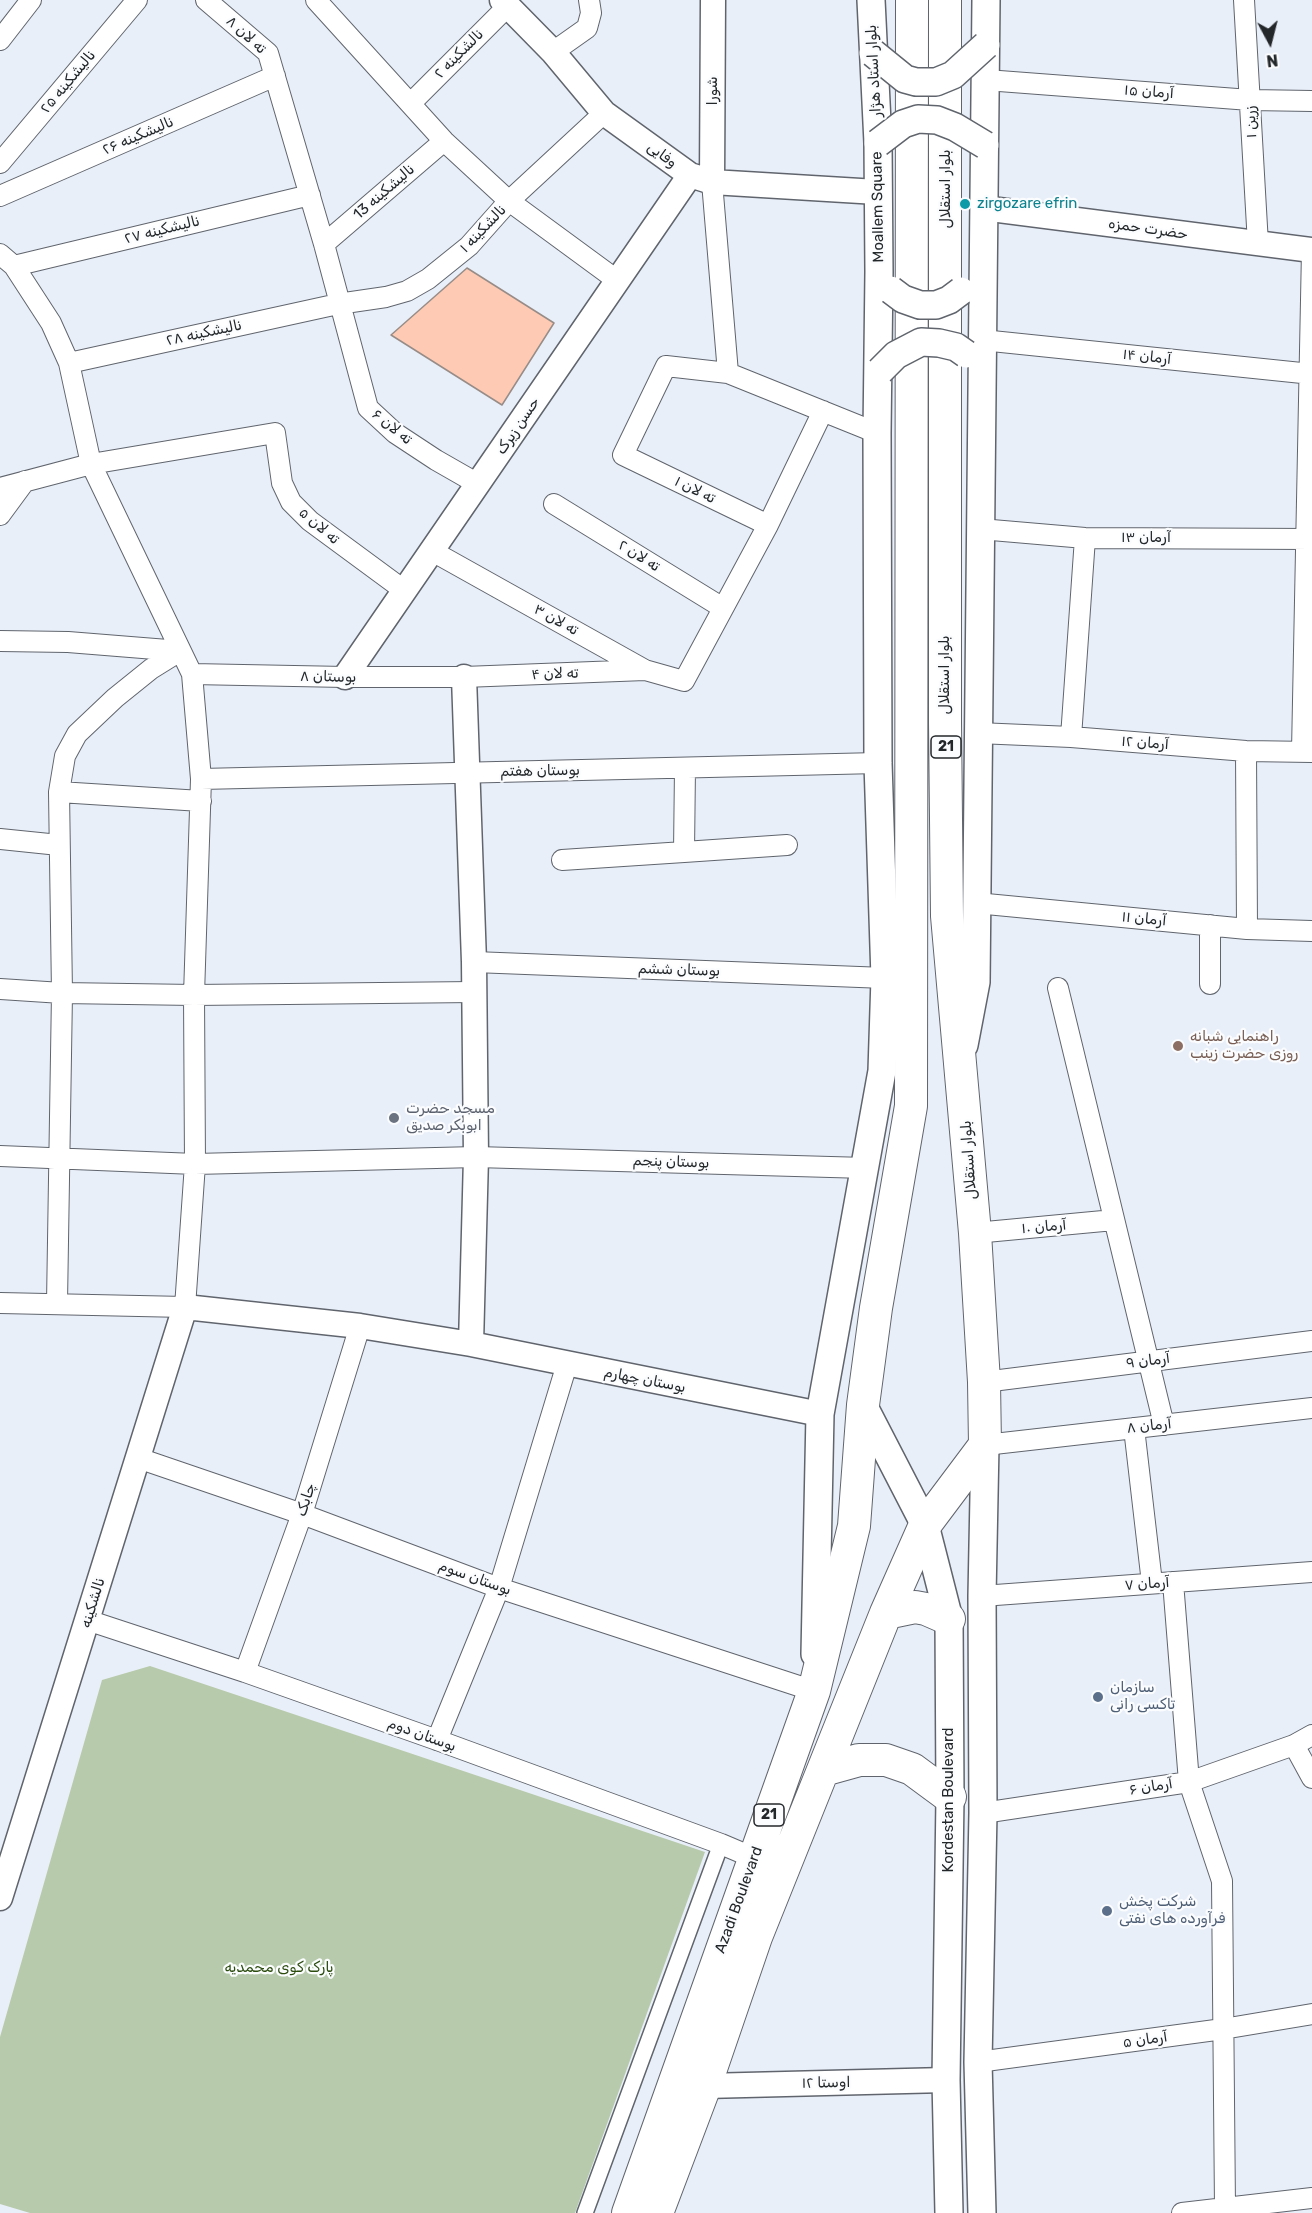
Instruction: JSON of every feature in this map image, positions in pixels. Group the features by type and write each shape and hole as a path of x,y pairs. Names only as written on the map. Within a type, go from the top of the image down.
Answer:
{"main road":[{"name":"بلوار استاد هژار","path":"871,0 878,143"},
{"name":"21","path":"863,1405 876,1308 911,1106 912,0"},
{"name":"بلوار استقلال","path":"945,0 948,916 975,1233 984,1382 985,1445"},
{"path":"961,1060 976,982 982,378 974,347 982,274 986,0"},
{"path":"873,53 905,79 916,82 936,82 953,75 986,45"},
{"path":"878,143 903,124 918,119 937,120 955,126 985,145"},
{"name":"Moallem Square","path":"814,1691 820,1414 882,1071 885,978 878,763 877,433 885,281 877,192 878,143"},
{"path":"885,281 903,298 920,305 936,305 949,300 982,274"},
{"path":"879,374 896,355 921,342 974,347"},
{"name":"Kordestan Boulevard","path":"863,1405 925,1525 949,1619 950,1797 946,2080 949,2213"},
{"name":"Azadi Boulevard","path":"628,2213 814,1691 854,1526 863,1405"},
{"path":"981,2213 978,2062 983,1813 982,1596 985,1445"},
{"name":"Azadi Boulevard","path":"657,2213 705,2086 756,1937 886,1613 925,1525 985,1445"},
{"path":"886,1613 915,1607 949,1619"},
{"path":"823,1770 859,1760 886,1760 912,1769 950,1797"}],"street":[{"path":"0,40 31,0"},
{"name":"نالیشکینه ۲۵","path":"0,163 137,0"},
{"name":"ته لان ۸","path":"206,0 268,53 310,195"},
{"path":"553,52 587,28 591,13 589,0"},
{"name":"شورا","path":"701,179 713,0"},
{"name":"زرین ۱","path":"1244,0 1258,244"},
{"path":"322,2 444,141 509,201 618,281"},
{"name":"وفایی","path":"505,3 553,52 604,113 701,179"},
{"name":"نالشکینه ۲","path":"411,103 505,3"},
{"name":"نالیشکینه ۲۶","path":"0,196 275,76"},
{"name":"آرمان ۱۵","path":"986,80 1250,100 1312,101"},
{"name":"نالشکینه ۱","path":"338,304 386,297 407,291 428,279 469,246 509,201 604,113"},
{"name":"نالیشکینه 13","path":"324,244 444,141"},
{"path":"877,192 701,179 728,373 877,433"},
{"name":"حسن زیرک","path":"345,677 618,281 701,179"},
{"name":"ته لان ۶","path":"310,195 368,408 395,433 478,484"},
{"name":"نالیشکینه ۲۷","path":"7,260 310,195"},
{"name":"حضرت حمزه","path":"983,207 1312,250"},
{"path":"1307,752 1312,250"},
{"path":"0,1303 185,1307 195,1164 194,995 201,801 192,674 91,464 69,363 51,323 7,260"},
{"name":"نالیشکینه ۲۸","path":"69,363 338,304"},
{"name":"آرمان ۱۴","path":"974,347 1311,374"},
{"name":"ته لان ۱","path":"728,373 666,366 623,455 768,525"},
{"path":"723,608 768,525 823,411"},
{"name":"ته لان ۵","path":"91,464 275,433 282,483 291,502 310,521 405,591"},
{"path":"0,488 91,464"},
{"path":"0,515 26,481"},
{"name":"ته لان ۲","path":"554,504 723,608"},
{"name":"آرمان ۱۳","path":"980,530 1085,538 1309,539"},
{"path":"1071,737 1085,538"},
{"name":"ته لان ۳","path":"432,551 645,670 684,681 723,608"},
{"path":"0,641 68,642 180,651"},
{"path":"57,1304 62,993 59,792 65,756 78,734 115,698 151,669 180,651"},
{"name":"ته لان ۴","path":"464,677 645,670"},
{"name":"بوستان ۸","path":"192,674 464,677"},
{"path":"464,677 474,962 476,1157 471,1344"},
{"name":"آرمان ۱۲","path":"978,733 1071,737 1246,751 1307,752"},
{"path":"1246,751 1247,929"},
{"name":"بوستان هفتم","path":"201,779 878,763"},
{"path":"684,852 685,768"},
{"path":"59,792 201,801"},
{"path":"0,839 59,845"},
{"path":"562,860 787,845"},
{"name":"آرمان ۱۱","path":"976,903 1247,929 1312,931"},
{"path":"1210,925 1210,984"},
{"name":"بوستان ششم","path":"474,962 885,978"},
{"path":"1058,988 1164,1425"},
{"path":"0,989 62,993 194,995 474,992"},
{"name":"بوستان پنجم","path":"0,1156 195,1164 476,1157 866,1168"},
{"name":"آرمان ۱۰","path":"975,1233 1114,1220"},
{"name":"بوستان چهارم","path":"185,1307 360,1326 471,1344 820,1414"},
{"name":"نالشکینه","path":"0,1898 185,1307"},
{"name":"چابک","path":"245,1672 302,1514 360,1326"},
{"name":"آرمان ۹","path":"984,1382 1312,1341"},
{"path":"437,1740 499,1588 567,1364"},
{"name":"آرمان ۸","path":"985,1445 1312,1408"},
{"path":"1134,1428 1152,1583"},
{"name":"بوستان سوم","path":"138,1458 302,1514 499,1588 814,1691"},
{"name":"آرمان ۷","path":"982,1596 1312,1572"},
{"path":"1173,1582 1189,1782 1222,1881 1225,2208"},
{"name":"بوستان دوم","path":"87,1620 245,1672 437,1740 754,1858"},
{"name":"آرمان ۶","path":"983,1813 1189,1782 1294,1745 1312,1734"},
{"path":"1294,1745 1312,1778"},
{"path":"585,2213 721,1844"},
{"name":"آرمان ۵","path":"978,2062 1223,2029 1312,2014"},
{"name":"اوستا ۱۲","path":"705,2086 946,2080"},
{"path":"1182,2213 1311,2203"}],"green space":[{"name":"پارک کوی محمدیه","path":"150,1666 705,1852 575,2213 30,2213 0,2204 0,2037 102,1680"}],"building":[{"path":"467,268 554,323 502,405 391,335"}],"place":[{"name":"zirgozare efrin","path":"965,204"},
{"name":"راهنمایی شبانه روزی حضرت زینب","path":"1178,1046"},
{"name":"مسجد حضرت ابوبکر صدیق","path":"394,1118"},
{"name":"سازمان تاکسی رانی","path":"1098,1697"},
{"name":"شرکت پخش فرآورده های نفتی","path":"1107,1911"}]}
